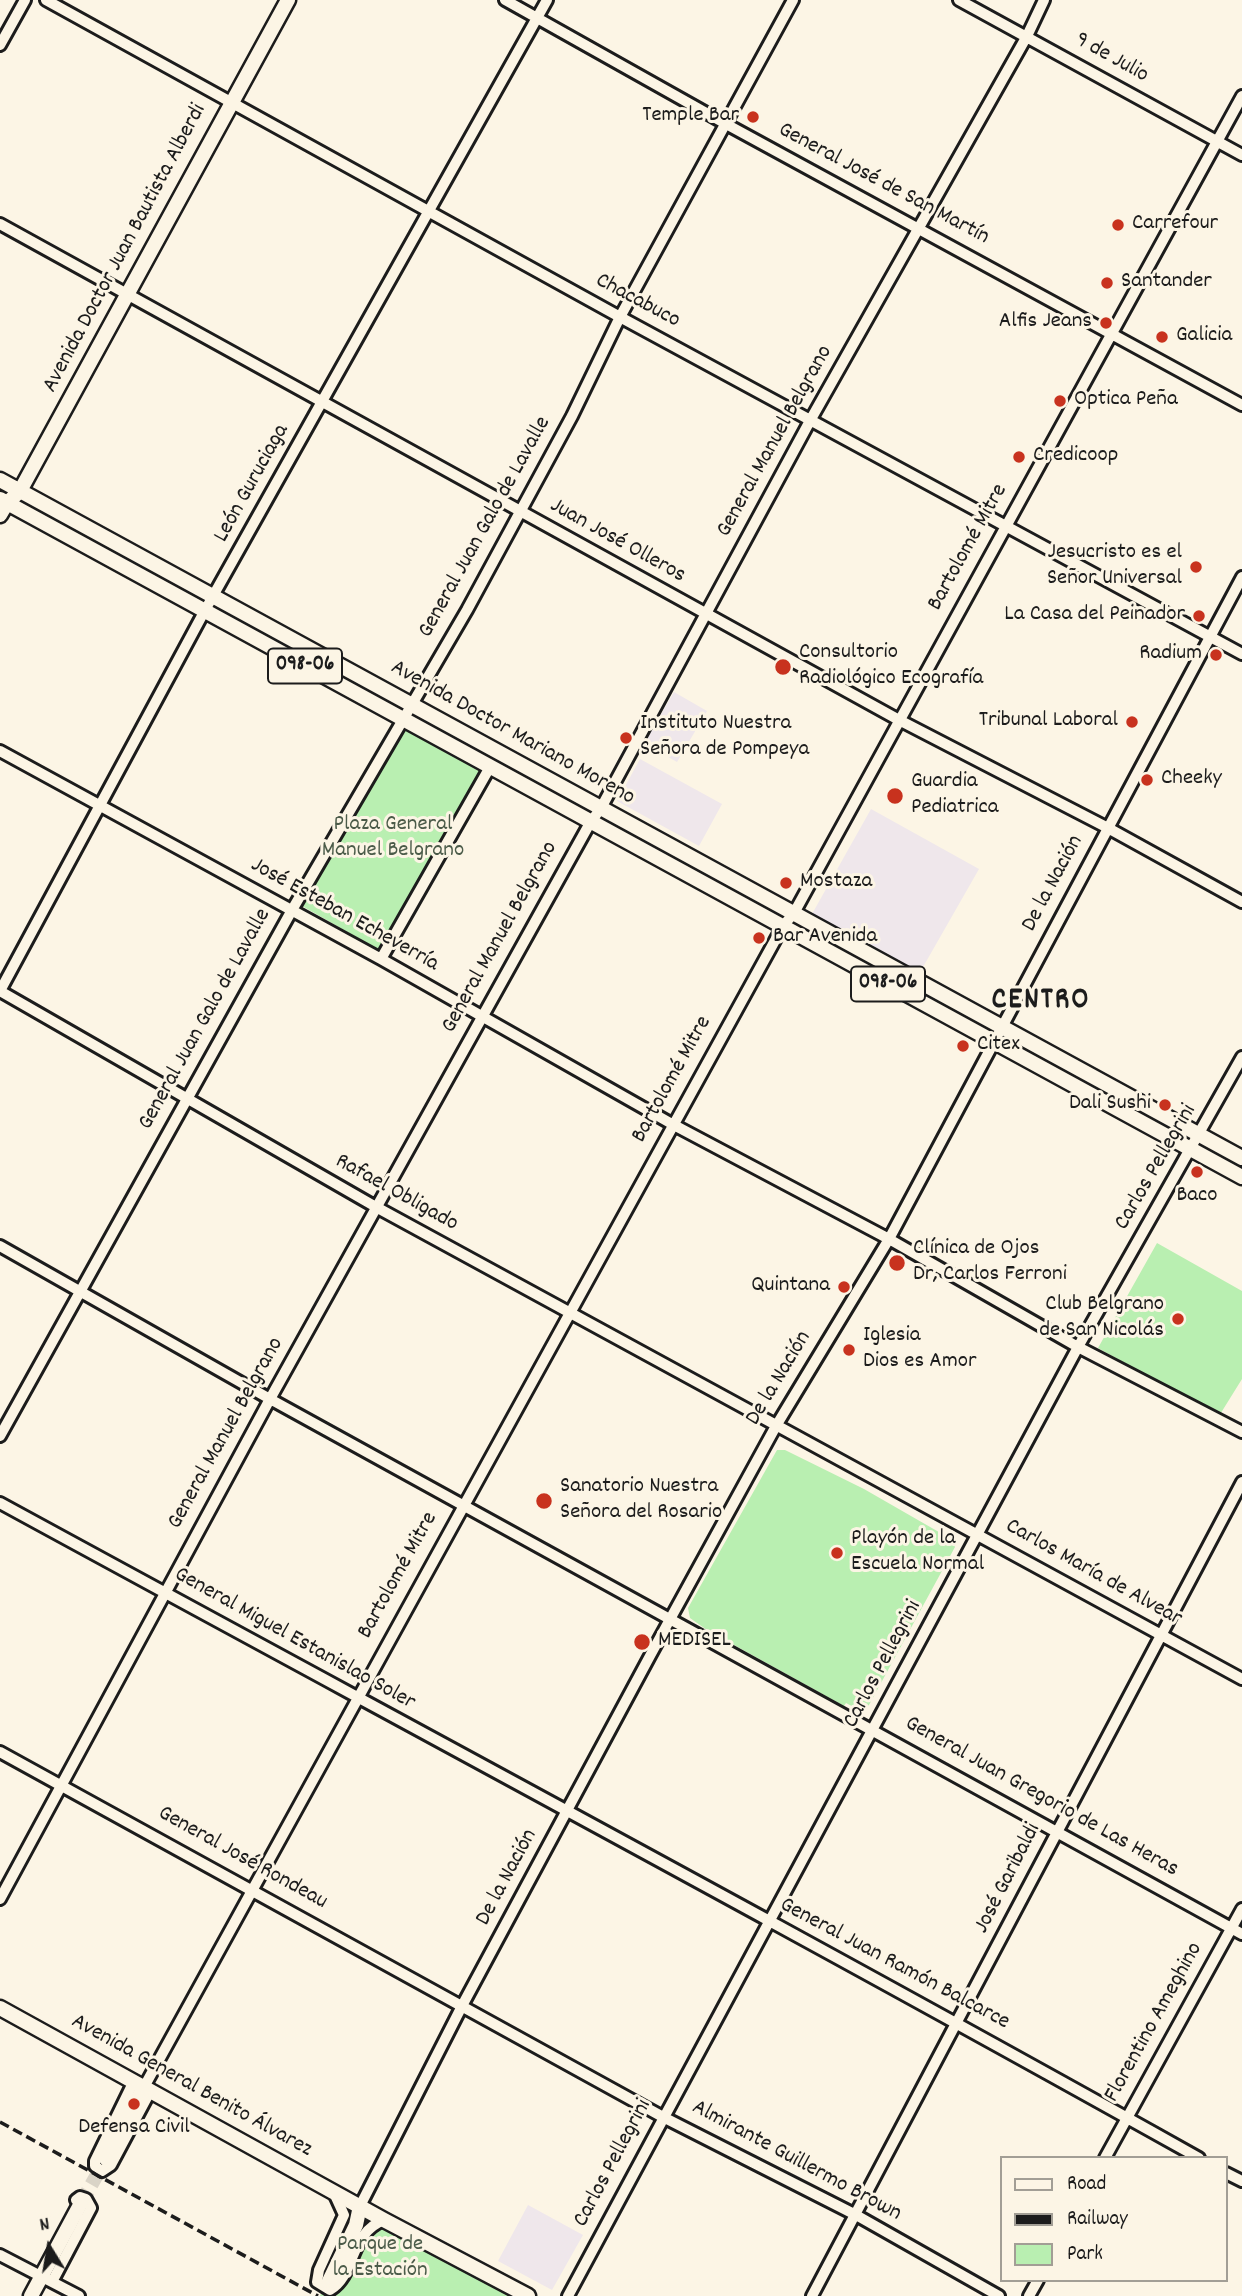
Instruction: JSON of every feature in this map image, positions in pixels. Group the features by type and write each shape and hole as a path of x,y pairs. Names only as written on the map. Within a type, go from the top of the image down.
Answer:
{"main road":[{"name":"Avenida Doctor Juan Bautista Alberdi","path":"2,506 20,491 288,0"},
{"name":"Avenida Doctor Mariano Moreno","path":"0,480 1002,1027"},
{"name":"Avenida Doctor Mariano Moreno","path":"2,506 405,719 590,823 994,1042"},
{"name":"098-06","path":"1002,1027 1242,1158"},
{"name":"098-06","path":"994,1042 1242,1177"},
{"name":"Avenida General Benito Álvarez","path":"0,2008 384,2220 528,2296"},
{"path":"106,2159 143,2086"},
{"path":"31,2296 81,2203"},
{"path":"329,2281 356,2225 360,2206"}],"street":[{"path":"0,45 25,0"},
{"name":"Chacabuco","path":"46,0 620,317 811,418 1242,654"},
{"name":"General José de San Martín","path":"505,0 726,124 1242,405"},
{"name":"León Guruciaga","path":"0,991 204,612 547,0"},
{"name":"General Juan Galo de Lavalle","path":"0,1436 292,910 405,719 520,513 620,317 793,0"},
{"name":"9 de Julio","path":"959,0 1242,155"},
{"name":"General Manuel Belgrano","path":"0,1899 59,1784 270,1399 590,823 601,808 811,418 1027,36 1044,0"},
{"name":"Bartolomé Mitre","path":"143,2086 672,1124 783,926 794,913 1242,96"},
{"name":"Juan José Olleros","path":"0,224 899,720 1108,828 1242,902"},
{"name":"De la Nación","path":"360,2206 463,2004 671,1619 776,1426 888,1239 1242,577"},
{"name":"José Esteban Echeverría","path":"0,751 381,959 672,1124 888,1239 1078,1347 1242,1432"},
{"path":"381,959 490,767"},
{"name":"Rafael Obligado","path":"0,991 376,1208 776,1426"},
{"name":"Carlos Pellegrini","path":"568,2296 1078,1347 1192,1151 1242,1058"},
{"name":"General Juan Gregorio de Las Heras","path":"0,1246 270,1399 1242,1934"},
{"name":"Carlos María de Alvear","path":"776,1426 1242,1679"},
{"name":"José Garibaldi","path":"812,2296 1242,1482"},
{"name":"General Miguel Estanislao Soler","path":"0,1503 568,1812"},
{"name":"General José Rondeau","path":"0,1752 463,2004"},
{"name":"General Juan Ramón Balcarce","path":"568,1812 768,1923 959,2022 1195,2156"},
{"name":"Florentino Ameghino","path":"1106,2156 1242,1909"},
{"name":"Almirante Guillermo Brown","path":"463,2004 663,2116 856,2215 999,2296"},
{"path":"143,2086 111,2165 102,2171 94,2165 95,2161 143,2086"},
{"path":"333,2191 344,2215 318,2270 317,2283 322,2288 330,2290 338,2284 361,2238 374,2224 384,2220"},
{"path":"76,2199 86,2199 91,2208 43,2277 76,2199"},
{"path":"0,2255 79,2296"}],"shaded area":[{"path":"674,692 707,711 677,762 644,743"},
{"path":"640,759 722,804 699,846 617,801"},
{"path":"871,809 979,869 919,974 812,914"},
{"path":"528,2205 583,2235 552,2290 498,2261"}],"green space":[{"name":"Plaza General Manuel Belgrano","path":"406,727 483,772 379,950 302,906"},
{"name":"Club Belgrano de San Nicolás","path":"1157,1243 1242,1291 1242,1379 1219,1416 1098,1348"},
{"path":"777,1450 785,1450 864,1489 951,1539 955,1547 869,1705 861,1711 846,1703 844,1706 690,1618 688,1608"},
{"name":"Parque de la Estación","path":"360,2206 528,2296 320,2296"}],"tunnel":[{"path":"81,2203 106,2159"}],"railway":[{"path":"0,2122 318,2296"}],"place":[{"name":"Temple Bar","path":"753,117"},
{"name":"Carrefour","path":"1118,225"},
{"name":"Santander","path":"1107,283"},
{"name":"Alfis Jeans","path":"1106,323"},
{"name":"Galicia","path":"1162,337"},
{"name":"Optica Peña","path":"1060,401"},
{"name":"Credicoop","path":"1019,457"},
{"name":"Jesucristo es el Señor Universal","path":"1196,567"},
{"name":"La Casa del Peinador","path":"1199,616"},
{"name":"Radium","path":"1216,655"},
{"name":"Consultorio Radiológico Ecografía","path":"783,667"},
{"name":"Tribunal Laboral","path":"1132,722"},
{"name":"Instituto Nuestra Señora de Pompeya","path":"626,738"},
{"name":"Cheeky","path":"1147,780"},
{"name":"Guardia Pediatrica","path":"895,796"},
{"name":"Mostaza","path":"786,883"},
{"name":"Bar Avenida","path":"759,938"},
{"name":"Citex","path":"963,1046"},
{"name":"Dali Sushi","path":"1165,1105"},
{"name":"Baco","path":"1197,1172"},
{"name":"Clínica de Ojos Dr, Carlos Ferroni","path":"897,1263"},
{"name":"Quintana","path":"844,1287"},
{"name":"Club Belgrano de San Nicolás","path":"1178,1319"},
{"name":"Iglesia Dios es Amor","path":"849,1350"},
{"name":"Sanatorio Nuestra Señora del Rosario","path":"544,1501"},
{"name":"Playón de la Escuela Normal","path":"837,1553"},
{"name":"MEDISEL","path":"642,1642"},
{"name":"Defensa Civil","path":"134,2104"}],"district":[{"name":"CENTRO","path":"1041,1003"}]}
